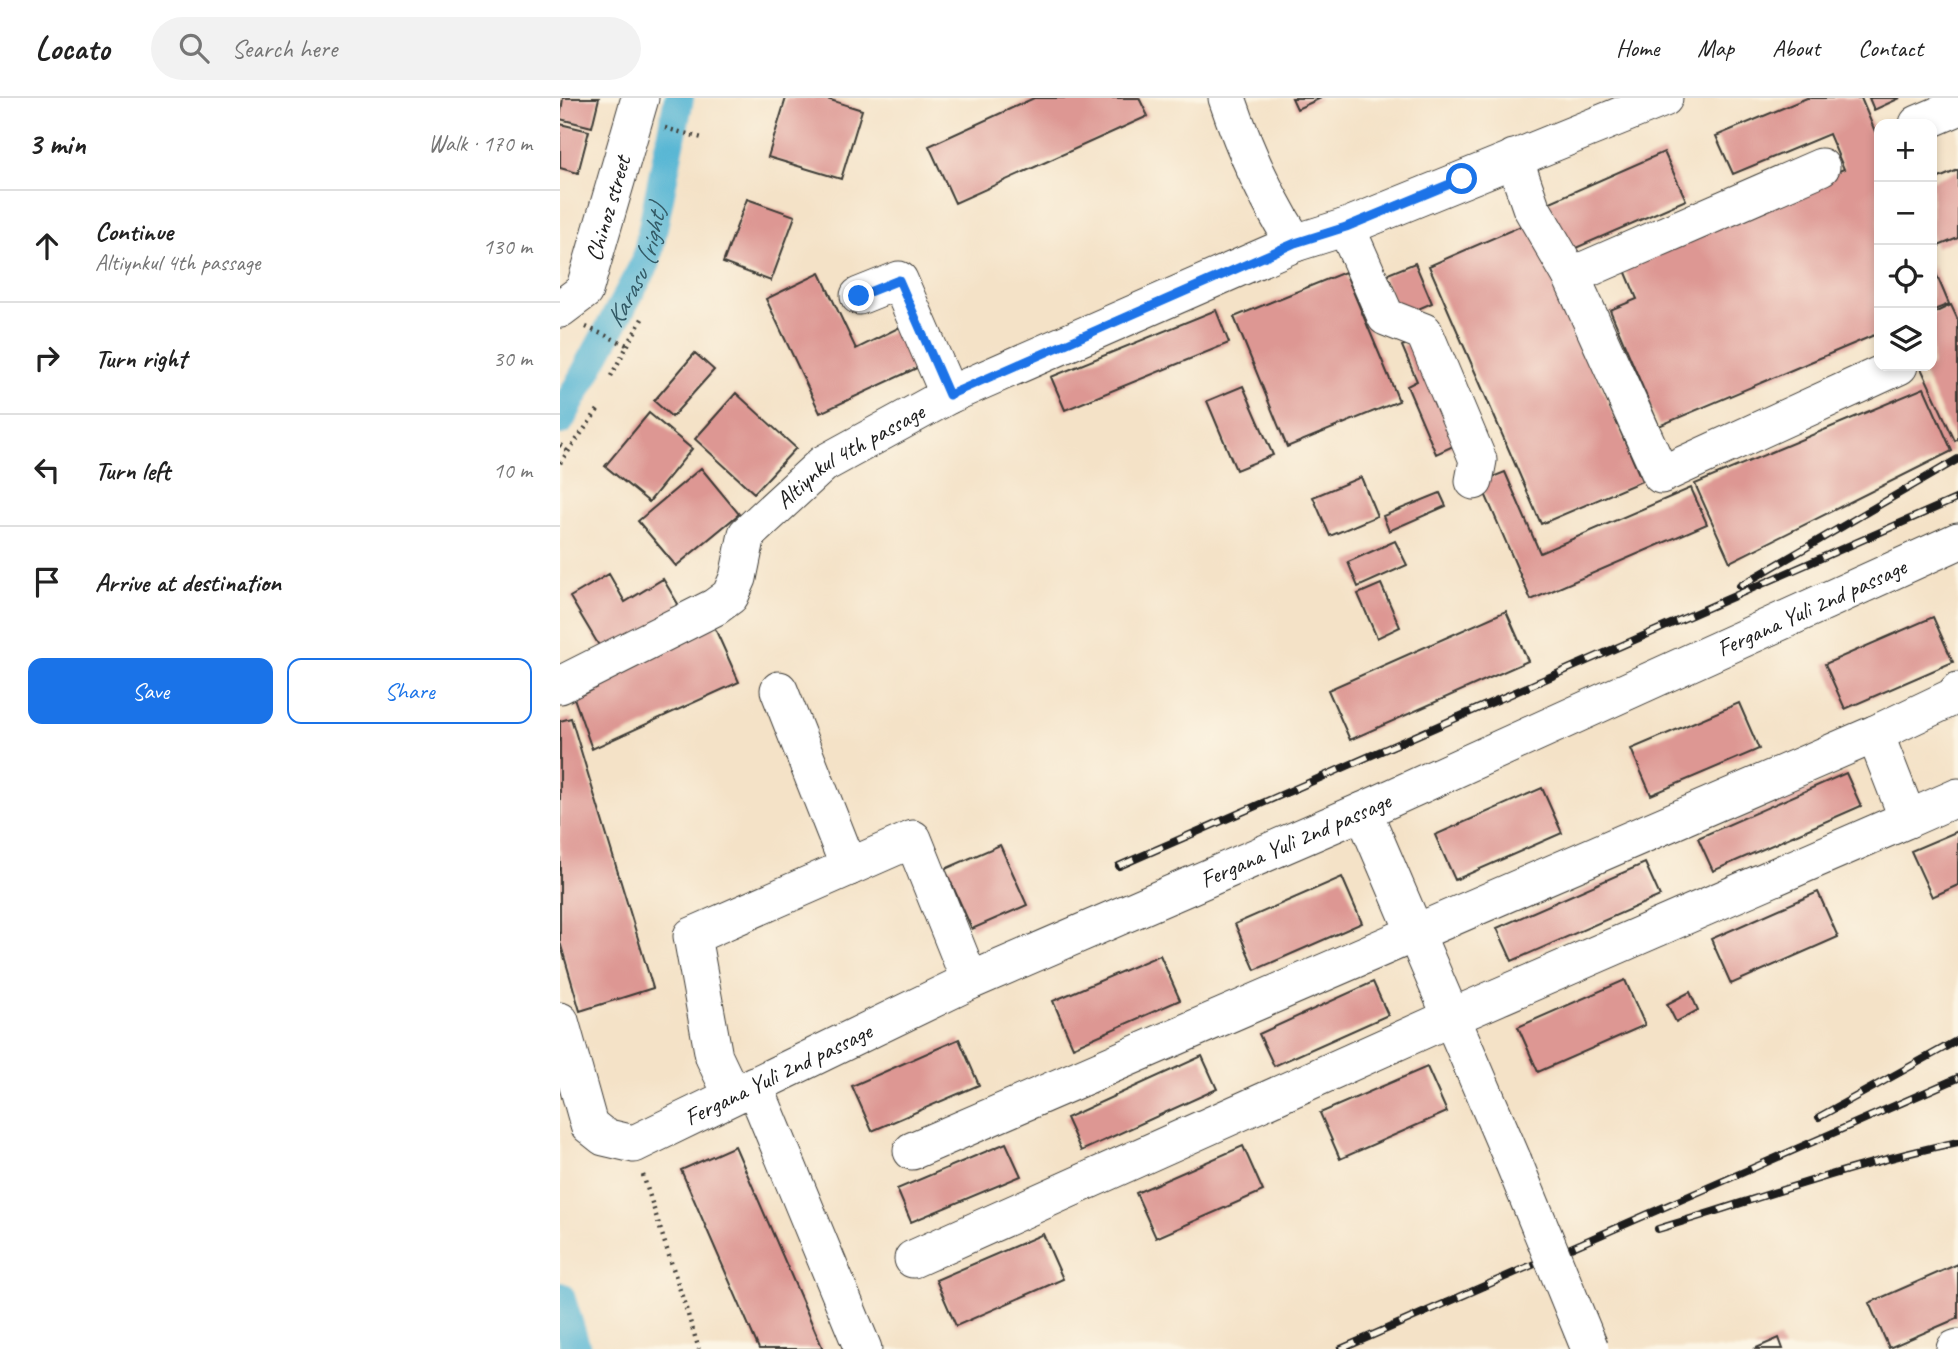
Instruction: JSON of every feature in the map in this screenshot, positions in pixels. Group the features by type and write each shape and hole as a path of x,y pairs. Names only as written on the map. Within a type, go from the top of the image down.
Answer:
{"street":[{"name":"Chinoz street","path":"571,317 584,291 640,98"},
{"path":"1227,98 1245,148 1276,213 1295,243"},
{"name":"Altiynkul 4th passage","path":"560,685 715,607 730,596 747,534 823,464 949,395 1295,243 1346,227 1664,98"},
{"path":"1930,119 1958,107"},
{"path":"1514,158 1531,207 1571,276 1661,475 1888,371"},
{"path":"1571,276 1821,167"},
{"path":"1346,227 1386,317 1424,332 1478,460 1474,481"},
{"path":"859,296 899,280 949,395"},
{"name":"Fergana Yuli 2nd passage","path":"634,1144 970,981 1363,811 1956,548"},
{"path":"779,690 849,867"},
{"path":"912,1151 1875,734 1953,697 1958,691"},
{"path":"1875,734 1908,819"},
{"path":"913,1259 1452,1017 1958,797"},
{"path":"1363,811 1513,1161 1590,1349"},
{"path":"863,1349 743,1090 714,1057 692,936 913,839 970,981"},
{"path":"560,1020 589,1125 604,1137 634,1144"}],"path":[{"path":"571,317 627,345"},
{"path":"611,376 643,317"},
{"path":"560,463 600,407"},
{"path":"560,445 568,452"},
{"path":"634,1144 699,1349"}],"building":[{"path":"563,98 599,98 592,127 560,119"},
{"path":"786,98 824,98 862,110 841,179 768,157"},
{"path":"1034,98 1139,98 1148,116 955,203 929,146"},
{"path":"1292,98 1321,98 1297,109"},
{"path":"1807,98 1861,98 1874,129 1874,335 1659,426 1610,310 1637,299 1622,263 1844,169 1829,134 1733,174 1716,136"},
{"path":"1869,98 1900,98 1874,110"},
{"path":"560,124 589,131 578,173 560,168"},
{"path":"1664,152 1686,200 1569,251 1548,203"},
{"path":"1958,170 1958,238 1937,247 1937,182 1937,179"},
{"path":"747,199 795,216 771,281 723,263"},
{"path":"1530,222 1642,481 1541,524 1429,266"},
{"path":"1415,263 1432,303 1400,317 1383,276"},
{"path":"1345,272 1399,401 1287,447 1234,317"},
{"path":"820,273 856,349 900,327 919,367 820,413 766,299"},
{"path":"1937,276 1949,304 1937,309"},
{"path":"1951,305 1958,320 1958,439 1955,441 1922,371 1937,371 1937,312"},
{"path":"1216,310 1229,343 1065,410 1051,377"},
{"path":"1417,340 1460,443 1436,454 1407,386 1417,381 1402,346"},
{"path":"695,353 714,370 672,417 654,401"},
{"path":"1243,386 1273,455 1236,470 1207,401"},
{"path":"1924,388 1952,451 1730,562 1695,484"},
{"path":"736,393 796,448 754,493 695,439"},
{"path":"649,413 692,449 649,502 605,466"},
{"path":"701,468 739,514 676,566 638,521"},
{"path":"1505,472 1540,553 1691,488 1707,524 1531,600 1480,482"},
{"path":"1361,477 1377,516 1330,536 1313,497"},
{"path":"1440,493 1446,506 1389,531 1383,516"},
{"path":"1395,541 1407,565 1358,587 1348,562"},
{"path":"609,574 625,602 663,579 684,614 607,659 570,597"},
{"path":"1381,584 1400,627 1377,638 1358,594"},
{"path":"1506,611 1528,661 1350,740 1328,690"},
{"path":"1933,617 1953,662 1845,709 1825,664"},
{"path":"713,624 739,682 592,749 573,695"},
{"path":"1739,703 1759,749 1651,795 1631,749"},
{"path":"571,718 653,988 580,1011 560,942 560,721"},
{"path":"1846,773 1861,806 1713,871 1698,838"},
{"path":"1542,788 1562,833 1455,880 1435,835"},
{"path":"1958,831 1958,885 1932,897 1911,851"},
{"path":"1000,845 1027,905 972,929 945,869"},
{"path":"1645,863 1660,896 1512,961 1497,928"},
{"path":"1342,877 1362,923 1255,970 1235,924"},
{"path":"1818,892 1838,937 1731,984 1711,939"},
{"path":"1160,955 1180,1000 1073,1047 1053,1001"},
{"path":"1625,980 1645,1025 1538,1072 1518,1027"},
{"path":"1373,982 1388,1015 1274,1066 1259,1034"},
{"path":"1690,992 1698,1010 1676,1022 1667,1004"},
{"path":"959,1039 979,1085 872,1131 852,1086"},
{"path":"1202,1056 1217,1089 1081,1151 1066,1118"},
{"path":"1427,1067 1447,1112 1340,1159 1320,1113"},
{"path":"1006,1143 1021,1176 911,1222 897,1189"},
{"path":"735,1146 823,1349 759,1349 681,1170"},
{"path":"1243,1146 1263,1191 1156,1238 1136,1193"},
{"path":"1043,1234 1063,1279 956,1326 936,1280"},
{"path":"1958,1264 1958,1318 1889,1348 1869,1303"},
{"path":"1779,1338 1783,1349 1754,1349"}],"waterway":[{"name":"Karasu (right)","path":"560,420 646,262 679,98"},
{"name":"Karasu (right)","path":"560,1297 576,1349"}],"railway":[{"path":"1740,586 1958,459"},
{"path":"1119,866 1958,498"},
{"path":"1819,1117 1958,1040"},
{"path":"1341,1349 1958,1078"},
{"path":"1658,1229 1845,1171 1958,1142"}],"route":[{"path":"859,296 899,280 949,395 1295,243 1346,227 1462,179"}]}
